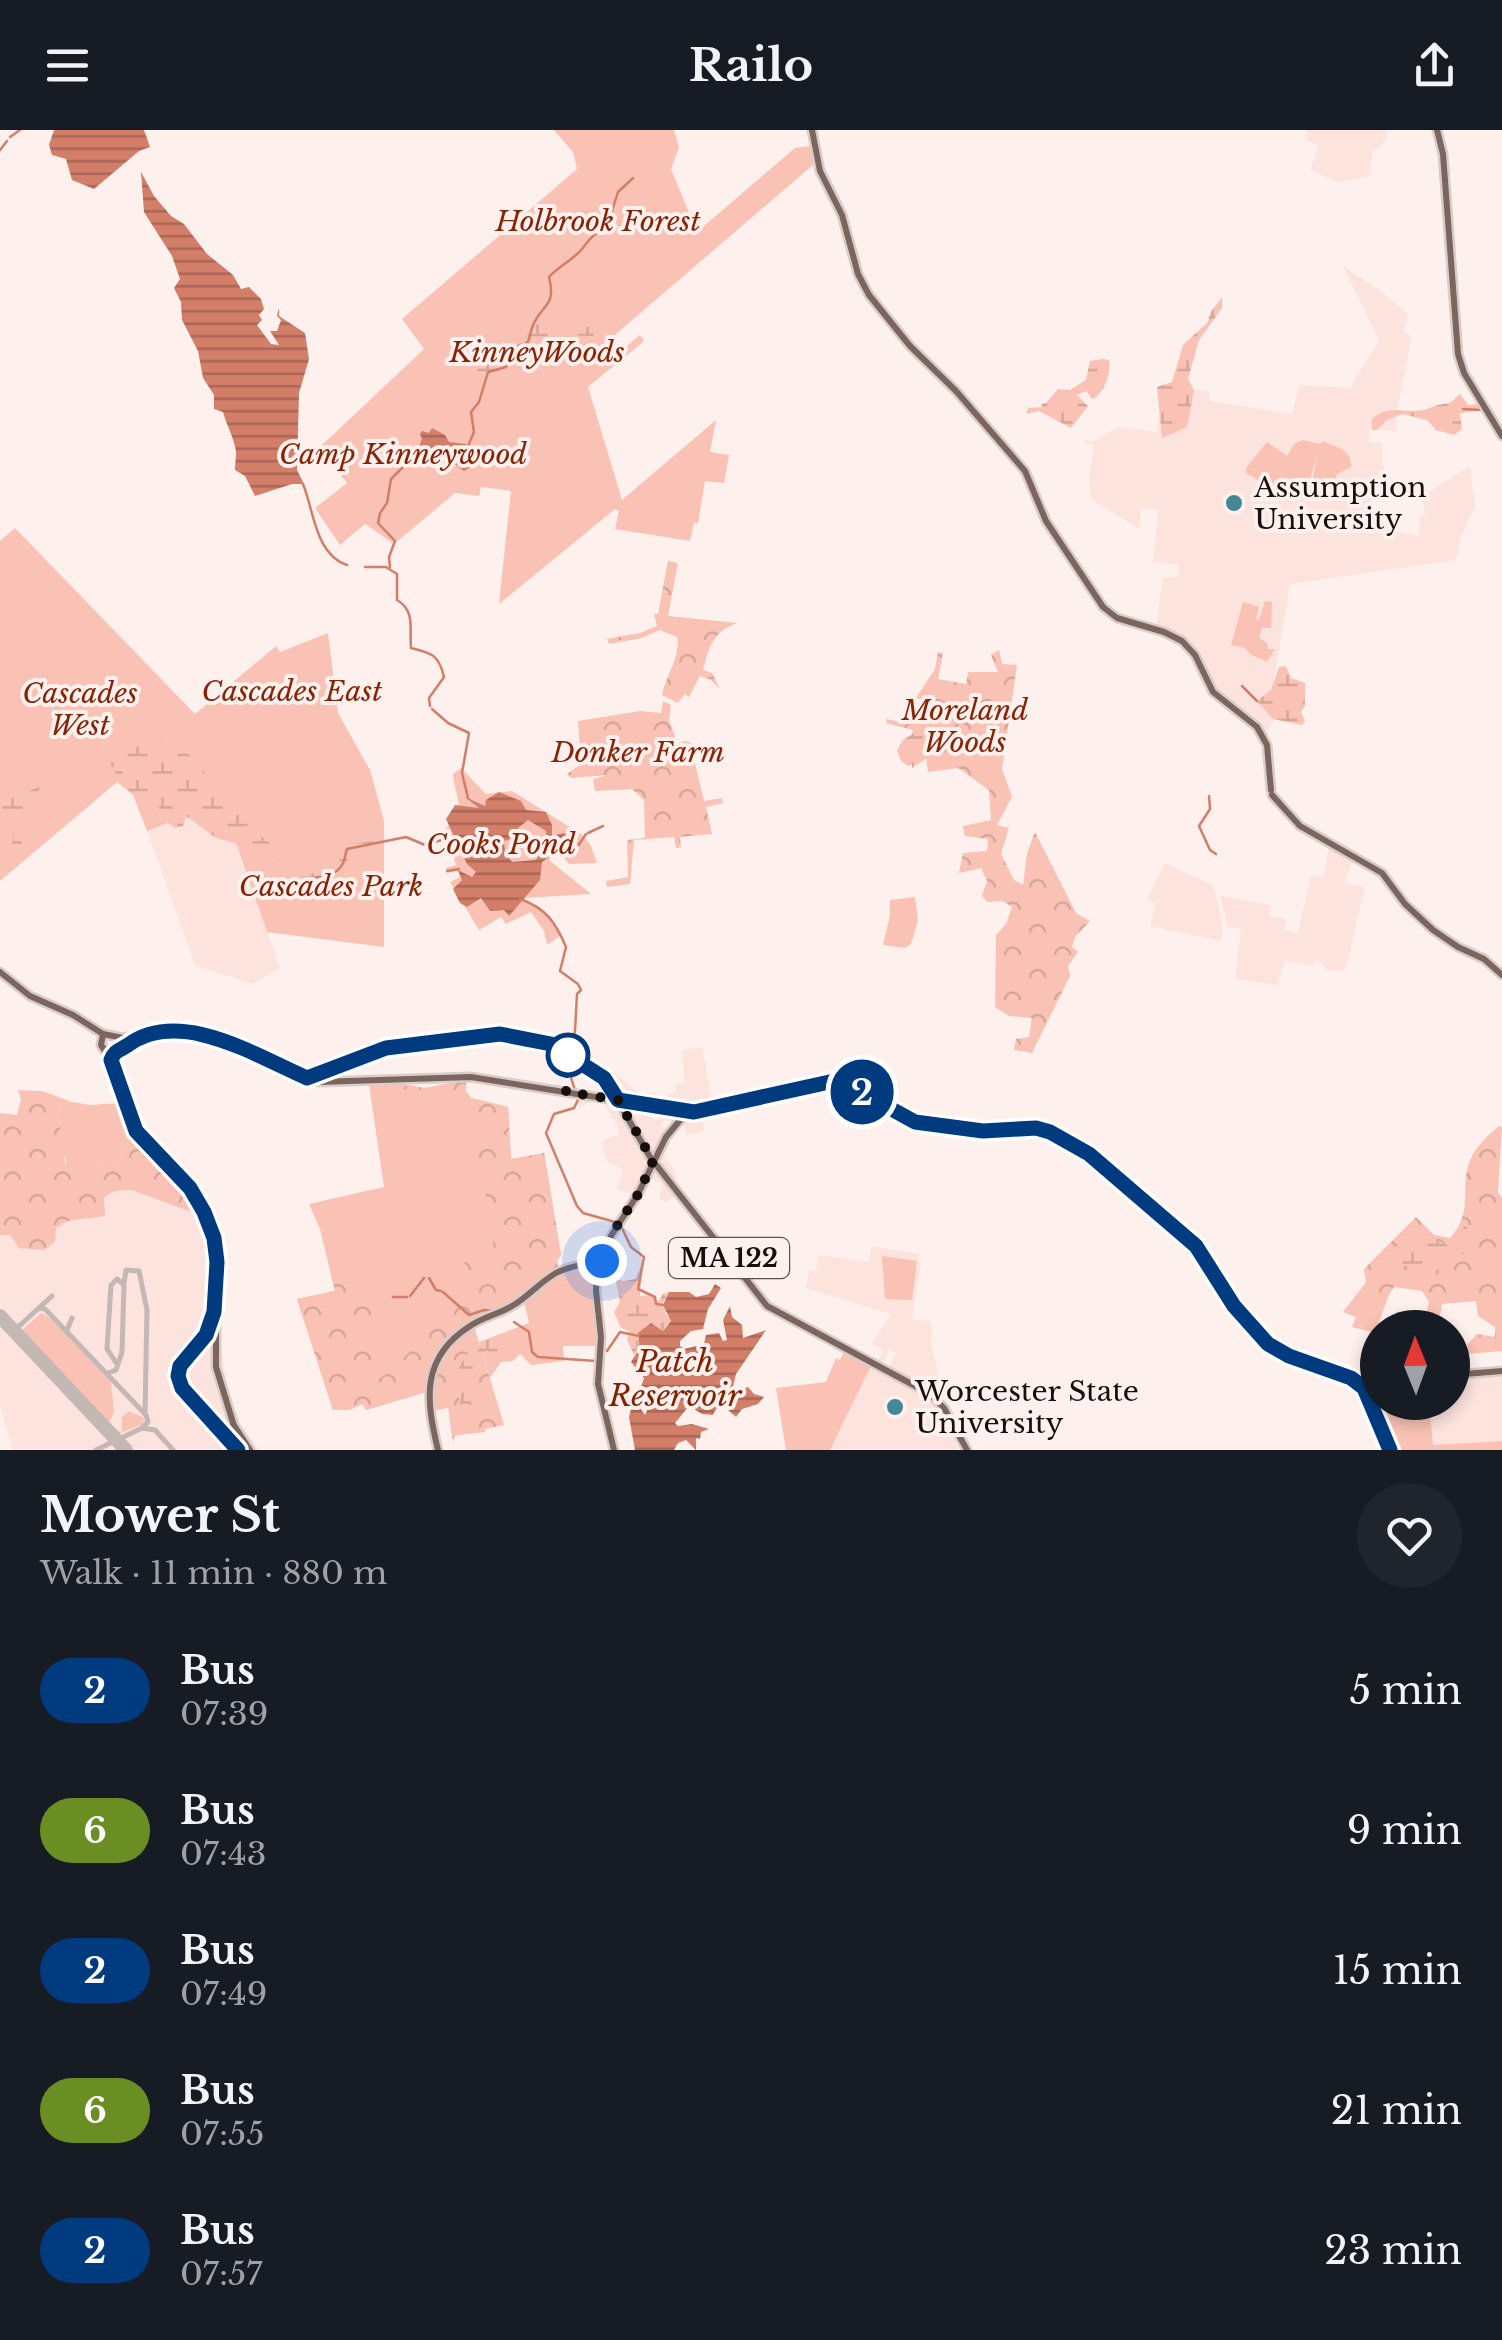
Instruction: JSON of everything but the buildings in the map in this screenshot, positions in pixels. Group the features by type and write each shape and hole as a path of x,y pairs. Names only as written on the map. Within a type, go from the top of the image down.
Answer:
{"main road":[{"path":"812,130 820,170 846,224 858,274 870,295 906,341 956,391 1026,472 1046,520 1104,608 1117,618 1164,632 1185,643 1212,690 1257,727 1267,745 1271,793 1288,816 1382,873 1424,923 1458,948 1484,959 1502,975"},
{"path":"1437,130 1444,158 1458,354 1464,373 1502,436"},
{"path":"0,972 30,996 66,1011 118,1050"},
{"path":"111,1060 137,1036 184,1031 231,1045 321,1082 463,1076 686,1112 712,1110 834,1081 922,1124 983,1131 1047,1130 1095,1158 1196,1246 1234,1306 1268,1344 1289,1356 1360,1381"},
{"path":"103,1041 127,1042"},
{"path":"103,1041 137,1134 187,1184 204,1212 216,1248 216,1372 234,1426 250,1450"},
{"name":"MA 122","path":"618,1100 653,1161 767,1306 930,1394 944,1408 967,1450"},
{"path":"592,1262 639,1193 671,1128 686,1112"},
{"path":"438,1450 428,1413 428,1394 433,1372 446,1348 474,1323 515,1304 557,1272 592,1262 616,1227"},
{"path":"592,1262 601,1333 598,1384 615,1450"},
{"path":"592,1262 599,1284 604,1336 600,1390 615,1450"},
{"path":"1470,1374 1502,1371"},
{"path":"1380,1420 1390,1450"}],"shaded area":[{"path":"1307,130 1387,130 1385,141 1373,152 1369,176 1338,182 1310,170 1319,146 1306,140"},
{"name":"Assumption University","path":"1343,266 1408,314 1404,333 1412,336 1396,417 1397,431 1369,429 1369,442 1382,443 1385,466 1362,524 1419,536 1420,516 1426,515 1421,497 1470,466 1475,507 1461,537 1456,560 1290,584 1273,687 1273,720 1266,735 1248,713 1214,687 1190,644 1156,626 1163,578 1180,576 1178,564 1153,563 1158,510 1141,508 1139,529 1091,499 1089,478 1094,445 1084,443 1119,427 1156,432 1165,384 1210,392 1209,401 1292,414 1299,385 1350,388 1379,340"},
{"path":"222,802 280,968 252,984 195,965 147,831"},
{"path":"1329,846 1353,859 1345,883 1365,887 1346,968 1328,971 1317,959 1312,965 1285,961 1277,985 1235,979 1241,929 1228,926 1220,896 1271,905 1269,916 1287,919 1284,930 1298,933 1311,876 1323,877"},
{"path":"1165,863 1214,886 1223,927 1221,941 1150,926 1156,904 1147,899"},
{"path":"702,1047 713,1107 686,1109 703,1113 703,1131 687,1136 682,1120 666,1120 661,1125 667,1132 658,1147 676,1173 676,1194 666,1203 660,1198 661,1183 648,1178 635,1196 617,1189 623,1170 607,1161 601,1141 618,1135 619,1130 603,1101 595,1100 578,1108 579,1097 593,1099 601,1079 605,1082 614,1072 639,1093 656,1093 657,1104 650,1103 648,1115 657,1120 665,1117 667,1095 676,1093 675,1084 685,1083 682,1050"},
{"path":"131,1190 214,1221 221,1236 221,1345 228,1390 241,1425 259,1450 13,1450 0,1407 0,1235 56,1228 68,1220 85,1221 110,1192"},
{"path":"871,1246 919,1254 912,1319 932,1322 931,1345 939,1374 929,1376 935,1384 930,1389 889,1366 896,1353 890,1349 882,1363 878,1361 883,1350 872,1344 891,1314 806,1288 809,1270 816,1271 819,1255 869,1262"},
{"name":"Worcester State University","path":"871,1366 935,1403 958,1450 830,1450"},
{"path":"1502,1374 1502,1441 1433,1446 1431,1420 1470,1420 1470,1377"}],"green space":[{"path":"554,130 674,130 679,147 671,169 697,232 795,148 811,146 814,164 616,334 612,350 600,361 602,367 640,335 644,341 588,387 622,500 716,420 710,452 729,455 724,483 705,481 698,523 694,523 690,541 615,529 619,511 615,509 499,604 511,491 481,487 479,496 455,493 394,544 365,524 340,545 315,508 347,483 319,448 424,349 402,319 577,169 573,152"},
{"path":"1222,297 1222,308 1199,340 1188,379 1194,390 1187,427 1162,438 1157,387 1172,382 1183,345 1208,322"},
{"path":"529,308 540,315 539,322 545,326 598,327 593,336 554,335 524,346 515,366 503,369 479,399 476,385 482,385 485,378 476,370 479,361 489,353 489,336 504,352 515,351"},
{"path":"1109,360 1106,382 1092,399 1086,391 1077,395 1088,406 1071,428 1039,411 1026,414 1028,408 1042,407 1058,389 1070,390 1086,380 1090,361"},
{"path":"1460,394 1468,405 1479,404 1483,410 1460,413 1462,429 1454,435 1436,430 1427,420 1402,414 1372,430 1372,419 1378,414 1427,409 1450,403"},
{"path":"1303,440 1320,444 1323,441 1342,450 1349,456 1351,467 1337,474 1334,484 1313,478 1317,453 1308,489 1281,484 1283,473 1276,490 1246,473 1267,442 1287,456 1294,444"},
{"path":"15,528 195,714 276,646 280,652 328,633 338,713 370,770 384,821 384,947 267,932 222,802 147,831 133,795 117,782 0,881 0,541"},
{"path":"668,561 678,563 668,616 738,623 718,635 705,662 703,670 712,673 720,689 700,676 689,697 685,694 678,703 662,695 675,658 677,637 660,630 609,644 607,639 657,626 654,614 658,614"},
{"path":"1265,601 1272,602 1271,628 1262,628 1259,638 1267,643 1268,649 1275,649 1267,662 1245,648 1231,645 1243,602 1259,607 1259,620"},
{"name":"Moreland Woods","path":"999,650 1002,664 1017,665 1002,769 1012,797 997,825 1009,828 1001,854 1014,880 1023,885 1027,853 1035,832 1076,913 1090,921 1075,937 1072,947 1078,952 1068,966 1070,976 1032,1053 1014,1050 1016,1039 1029,1037 1032,1018 1009,1016 995,1007 996,935 1006,924 1012,907 1003,901 987,902 982,896 987,881 981,868 959,873 963,853 987,851 988,839 965,836 963,826 991,820 989,790 958,768 928,772 924,739 911,739 913,730 886,723 887,719 905,723 908,713 917,714 921,699 916,698 935,669 938,652 943,653 938,679 966,684 968,672 998,672 991,655"},
{"path":"1286,666 1291,678 1305,683 1302,725 1273,719 1257,701 1271,690 1279,667"},
{"path":"928,698 935,746 930,756 912,768 912,764 901,761 897,750 914,733 913,706"},
{"name":"Donker Farm","path":"663,701 671,705 669,720 678,744 696,744 693,755 704,801 722,798 723,803 706,807 712,834 680,837 681,847 676,848 674,837 634,840 630,884 607,887 606,881 628,877 627,840 645,838 644,800 632,789 595,791 593,779 608,775 571,778 567,774 581,764 578,721 640,711 661,713"},
{"path":"162,738 199,761 214,796 241,813 254,831 270,843 284,872 300,878 313,873 329,874 340,864 339,857 347,845 378,840 384,844 376,843 350,854 344,878 338,874 314,883 303,903 286,885 270,885 268,858 250,860 235,843 216,838 186,816 183,826 175,828 161,817 159,806 147,791 131,793 116,776 114,767 100,767 122,753"},
{"name":"Cooks Pond","path":"461,768 486,794 512,791 581,834 590,844 597,863 569,864 555,847 549,860 591,894 523,898 557,929 560,936 547,945 544,931 531,912 506,924 501,917 479,930 450,882 460,877 458,871 447,873 446,868 456,865 451,848 441,850 440,845 450,843 446,828 458,809 453,774"},
{"path":"41,786 20,823 18,838 26,858 19,862 4,860 13,842 14,825 0,818 0,799 5,801"},
{"path":"915,897 918,920 911,944 905,948 883,945 890,900"},
{"path":"466,1080 471,1098 508,1107 511,1159 544,1153 561,1255 558,1268 521,1297 454,1335 428,1380 426,1392 366,1410 363,1404 349,1410 333,1410 297,1299 335,1291 320,1229 309,1204 384,1187 369,1084 398,1083 425,1088"},
{"path":"466,1080 471,1098 508,1107 511,1159 544,1153 561,1255 558,1268 514,1302 454,1335 428,1380 426,1392 366,1410 363,1404 349,1410 333,1410 297,1299 335,1291 328,1261 348,1271 351,1289 360,1297 356,1286 360,1283 366,1302 385,1311 379,1319 376,1360 368,1376 374,1380 384,1376 425,1338 434,1321 450,1311 458,1274 465,1263 495,1254 481,1166 476,1156 472,1109 460,1100 378,1084 425,1088"},
{"path":"18,1090 42,1091 72,1102 62,1104 58,1115 61,1132 57,1137 63,1146 66,1168 119,1161 131,1136 186,1191 202,1216 131,1190 119,1190 104,1198 105,1216 68,1221 56,1228 55,1242 44,1250 19,1248 10,1235 0,1235 0,1113 17,1115 21,1099"},
{"path":"120,1103 131,1136 119,1161 66,1169 56,1137 60,1132 58,1115 62,1104"},
{"path":"1502,1127 1498,1192 1502,1198 1502,1351 1470,1354 1470,1342 1477,1334 1495,1337 1495,1327 1478,1316 1476,1301 1442,1304 1441,1310 1427,1310 1429,1302 1422,1291 1394,1287 1388,1296 1367,1287 1364,1269 1416,1217 1434,1235 1450,1238 1462,1217 1468,1167 1484,1140"},
{"path":"1465,1225 1473,1237 1472,1251 1454,1256 1437,1275 1404,1265 1394,1270 1384,1261 1401,1237 1408,1239 1411,1251 1415,1235 1427,1229 1451,1247"},
{"path":"882,1256 917,1261 912,1300 885,1299"},
{"path":"643,1260 640,1296 659,1301 669,1292 663,1303 666,1315 672,1318 663,1331 651,1323 637,1336 639,1349 634,1355 627,1340 629,1331 621,1328 614,1312 620,1302 615,1278 636,1279"},
{"path":"586,1267 593,1274 597,1346 563,1346 564,1361 531,1365 520,1354 513,1361 501,1362 490,1378 479,1342 529,1323 525,1305 521,1304 553,1278"},
{"path":"1364,1269 1391,1289 1383,1310 1360,1310 1360,1329 1352,1327 1356,1317 1343,1312 1367,1281"},
{"path":"41,1313 111,1382 114,1412 109,1422 122,1432 122,1417 129,1411 144,1418 143,1424 118,1434 21,1331"},
{"path":"474,1326 504,1425 452,1436 448,1408 431,1411 434,1385 448,1353"},
{"path":"506,1334 504,1356 495,1361 487,1350 476,1362 478,1388 457,1425 453,1443 451,1425 460,1405 457,1371 467,1354 477,1352 482,1342"},
{"path":"844,1352 871,1366 830,1450 786,1450 776,1388 826,1382 836,1358 840,1360"},
{"path":"1381,1420 1431,1420 1433,1445 1502,1441 1502,1450 1394,1450"}],"water":[{"path":"54,130 144,130 150,147 139,151 94,189 72,180 66,159 52,155 49,145"},
{"path":"141,172 171,216 184,224 207,254 233,275 241,289 249,287 261,299 264,309 257,325 271,344 279,345 270,331 277,331 281,320 277,316 279,308 279,316 305,333 309,359 299,393 297,470 304,484 255,496 245,476 235,470 232,437 223,412 214,409 214,395 203,378 198,351 182,320 181,302 174,288 180,279 172,256 144,212"},
{"path":"432,428 449,442 474,449 474,465 464,471 444,456 428,466 419,461 409,462 405,453 418,449 422,431 429,433"},
{"path":"499,792 521,801 526,810 546,812 552,836 564,833 572,840 554,841 548,858 542,862 540,880 509,916 504,910 490,911 481,898 467,907 460,903 453,889 462,880 458,870 472,877 476,872 467,864 446,819 455,805 479,808 465,797 485,806 486,800","holes":["528,820 546,831 547,840 536,860 512,862 505,853 504,841 518,837 518,828"]},
{"name":"Patch Reservoir","path":"715,1284 721,1288 708,1309 703,1329 691,1331 680,1346 684,1349 704,1344 706,1335 719,1333 723,1341 727,1340 723,1320 730,1306 732,1317 742,1325 743,1338 766,1330 736,1374 731,1395 748,1387 764,1397 758,1404 742,1409 736,1417 727,1409 716,1409 713,1415 689,1406 675,1423 709,1429 701,1432 700,1439 696,1438 696,1450 686,1440 674,1450 635,1450 629,1417 632,1405 638,1405 645,1415 649,1406 640,1390 644,1378 631,1362 639,1349 638,1333 651,1323 663,1331 671,1321 663,1305 669,1292 689,1292 696,1297 709,1294"}],"waterway":[{"path":"10,137 20,130"},
{"path":"0,150 7,141"},
{"path":"468,446 474,432 471,412 479,402 488,372 506,367 518,346 527,343 535,320 549,301 549,277 607,227 618,192 633,178"},
{"path":"1463,409 1482,410"},
{"path":"390,567 395,541 378,523 391,479 410,460"},
{"path":"303,484 322,542 328,552 347,565"},
{"path":"365,567 386,567 397,574 397,600 409,615 411,648 429,654 440,664 444,677 429,698 430,706"},
{"path":"1242,686 1257,701"},
{"path":"432,709 448,723 469,733 462,773 468,798"},
{"path":"1209,796 1210,809 1199,826 1210,850 1216,854"},
{"path":"588,833 603,826"},
{"path":"578,846 586,834"},
{"path":"303,880 339,870 347,849 406,837 425,845 452,837"},
{"path":"447,871 459,869"},
{"path":"520,899 537,907 554,924 566,947 560,971 581,990 577,994 568,1068 578,1100 574,1108 554,1114 546,1133 577,1206 583,1213 615,1222"},
{"path":"621,1226 631,1247 644,1257 638,1289 663,1305"},
{"path":"410,1296 424,1278"},
{"path":"429,1278 441,1291"},
{"path":"443,1292 469,1315 493,1311"},
{"path":"393,1297 407,1297"},
{"path":"514,1322 529,1332 532,1352 538,1357 596,1361"},
{"path":"607,1351 620,1332 639,1336"}],"taxiway":[{"path":"124,1283 126,1270 139,1271 147,1310 145,1413"},
{"path":"108,1373 116,1370 122,1352 124,1285 117,1279 111,1285 107,1349 117,1364"},
{"path":"10,1326 18,1327 52,1296"},
{"path":"39,1308 45,1309 146,1415 148,1422 142,1428 155,1430 173,1450"},
{"path":"67,1330 72,1318"},
{"path":"96,1450 142,1428"}],"runway":[{"path":"0,1316 126,1450"}],"bus line":[{"name":"2","path":"238,1450 182,1388 178,1376 180,1366 208,1331 214,1312 216,1258 209,1222 187,1184 137,1134 111,1060 117,1050 137,1036 159,1031 184,1031 227,1044 307,1078 386,1048 505,1034 551,1044 604,1078 618,1100 694,1112 834,1081 922,1124 983,1131 1047,1130 1095,1158 1196,1246 1234,1306 1268,1344 1289,1356 1351,1378 1364,1388 1390,1450"}],"place":[{"name":"Assumption University","path":"1234,503"},
{"name":"Worcester State University","path":"895,1407"}],"route":[{"path":"568,1055 566,1092 618,1100 653,1161 639,1193 613,1232 602,1261"}],"park label":[{"name":"Holbrook Forest","path":"598,221"},
{"name":"KinneyWoods","path":"537,352"},
{"name":"Camp Kinneywood","path":"403,454"},
{"name":"Cascades East","path":"292,691"},
{"name":"Cascades West","path":"80,709"},
{"name":"Cascades Park","path":"331,886"}]}
